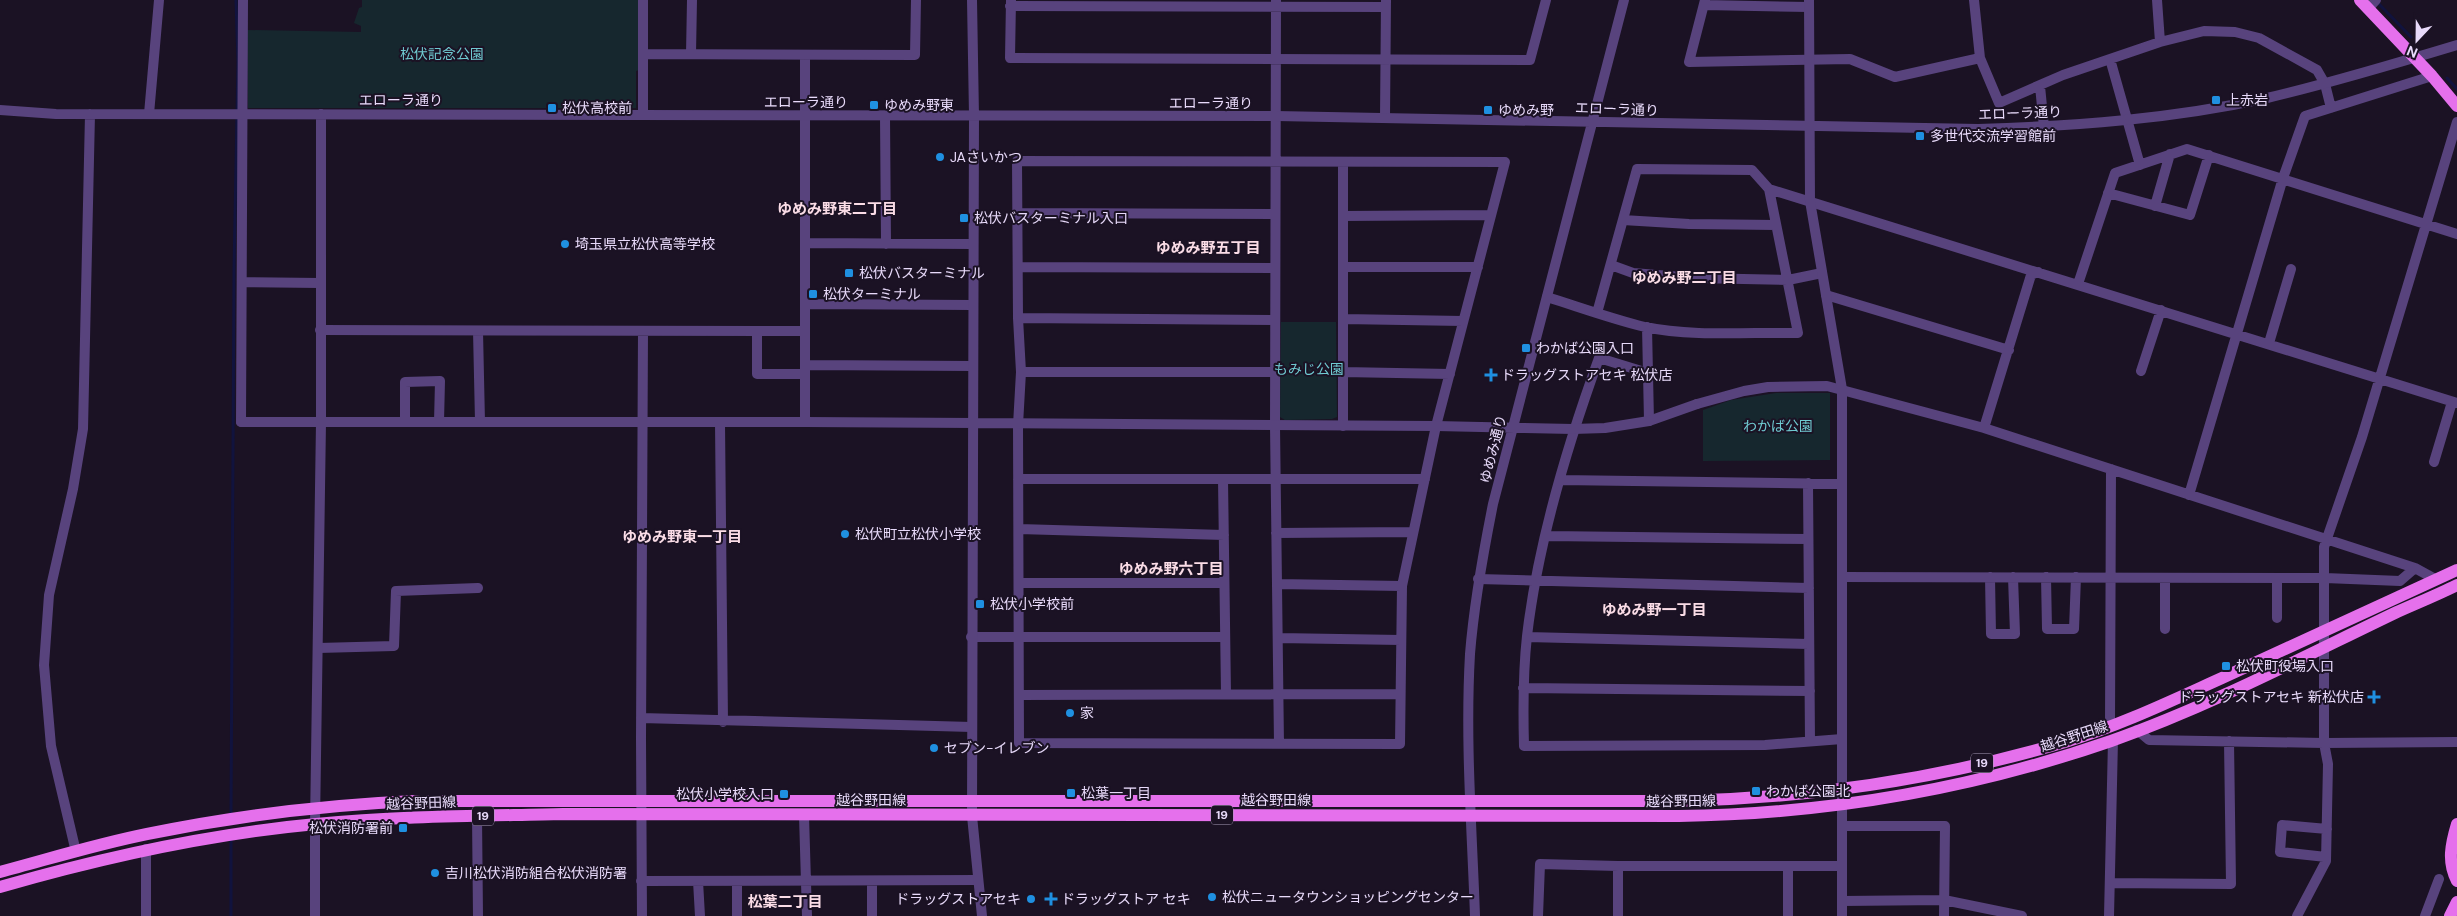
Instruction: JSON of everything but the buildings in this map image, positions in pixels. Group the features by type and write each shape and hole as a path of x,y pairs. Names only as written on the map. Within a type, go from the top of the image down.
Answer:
{"main road":[{"path":"2368,3 2457,106"},
{"name":"越谷野田線","path":"0,872 178,828 316,808 414,801 1471,801 1741,799 1842,790 1967,767 2066,742 2189,693 2457,570"},
{"name":"越谷野田線","path":"0,887 61,869 146,848 236,833 315,824 477,816 1472,817 1742,815 1842,806 1976,781 2113,740 2324,649 2397,612 2457,585"},
{"path":"2457,824 2451,848 2450,862 2457,881"},
{"path":"2450,916 2457,902"}],"street":[{"path":"149,114 159,0"},
{"path":"243,0 241,422 805,422 1018,425 1436,426 1573,429 1605,428 1649,421 1697,404 1744,391 1768,387 1827,386 1984,428 2415,568 2436,579"},
{"path":"643,0 643,115"},
{"path":"692,0 692,54"},
{"path":"643,54 915,55 916,0"},
{"path":"972,0 974,116 971,637 972,816 982,916"},
{"path":"1385,118 1385,59 1386,4 1010,3 1010,58 1385,59 1530,60 1546,0"},
{"name":"ゆめみ通り","path":"1475,916 1471,801 1470,656 1478,579 1493,504 1624,0"},
{"path":"1974,0 1980,58 1999,103 2062,75 2160,42 2204,31 2235,32 2259,38 2317,70 2325,84 2331,108"},
{"path":"2157,0 2160,42"},
{"path":"1842,916 1842,390 1810,201 1809,127 1809,60 1809,4 1704,2 1689,62 1809,60 1850,59 1895,77 1980,58"},
{"path":"1276,4 1275,426 1279,744"},
{"name":"エローラ通り","path":"0,110 19,113 90,114 1276,116 1978,129 2044,127 2128,120 2265,98 2325,84 2457,46"},
{"path":"805,55 805,422"},
{"path":"2110,59 2140,165"},
{"path":"2189,495 2283,178 2306,116 2432,76"},
{"path":"2040,86 2044,127"},
{"path":"76,852 51,746 44,665 49,595 73,489 82,429 90,114"},
{"path":"315,916 321,422 321,114"},
{"path":"885,116 886,244"},
{"path":"2297,916 2326,861 2328,764 2324,743 2324,547 2380,378 2457,122"},
{"path":"2078,284 2115,173 2187,149 2457,234"},
{"path":"2155,206 2170,154"},
{"path":"2108,193 2190,215 2209,155"},
{"path":"1018,161 1276,162 1505,162 1436,426 1402,586 1400,744 1019,743 1018,425 1021,372 1018,318 1018,161"},
{"path":"1342,426 1343,162"},
{"path":"1547,297 1598,313 1647,327 1694,332 1798,333 1769,189 1752,170 1637,169 1598,313"},
{"path":"1769,189 2455,402 2434,462"},
{"path":"1017,213 1276,214"},
{"path":"1343,216 1491,215"},
{"path":"1623,220 1689,224 1776,225"},
{"path":"805,243 973,244"},
{"path":"1611,265 1633,274 1694,278 1788,280 1822,273"},
{"path":"1018,267 1275,268"},
{"path":"1342,267 1478,267"},
{"path":"2269,343 2291,269"},
{"path":"1984,428 2031,275 2038,272"},
{"path":"242,282 320,283"},
{"path":"1826,295 2009,350"},
{"path":"805,304 972,305"},
{"path":"2141,371 2161,310"},
{"path":"1018,318 1275,320"},
{"path":"1343,319 1463,321"},
{"path":"1647,327 1649,421"},
{"path":"320,330 805,330"},
{"path":"478,331 480,422"},
{"path":"642,916 643,331"},
{"path":"757,331 757,374 805,370 973,366"},
{"path":"1648,373 1599,358 1573,429 1536,581 1527,637 1523,688 1524,746 1765,745 1842,739"},
{"path":"1021,372 1275,372"},
{"path":"1343,372 1450,374"},
{"path":"405,422 405,382 440,381 439,422"},
{"path":"720,423 722,722"},
{"path":"2110,726 2111,469"},
{"path":"1018,479 1424,479"},
{"path":"1223,479 1226,694"},
{"path":"1560,480 1842,484"},
{"path":"1808,483 1810,741"},
{"path":"1018,529 1224,535"},
{"path":"1276,533 1413,532"},
{"path":"1547,536 1808,539"},
{"path":"1842,577 2325,578 2400,581 2415,568"},
{"path":"1990,577 1991,634 2015,634 2013,577"},
{"path":"2046,577 2047,629 2074,629 2076,577"},
{"path":"2165,578 2165,629"},
{"path":"2277,578 2277,618"},
{"path":"1478,579 1809,588"},
{"path":"1019,582 1224,583"},
{"path":"1277,584 1402,586"},
{"path":"318,648 394,646 396,591 478,588"},
{"path":"971,637 1225,637"},
{"path":"1527,637 1809,644"},
{"path":"1278,638 1401,640"},
{"path":"1523,688 1810,691"},
{"path":"1019,695 1400,694"},
{"path":"641,718 722,722 972,726"},
{"path":"2138,730 2149,740 2324,743 2457,742"},
{"path":"2109,916 2113,740"},
{"path":"2111,883 2231,884 2229,741"},
{"path":"804,815 807,916"},
{"path":"477,816 478,916"},
{"path":"2326,857 2280,852 2282,825 2327,829"},
{"path":"1842,826 1945,826 1944,916"},
{"path":"146,848 146,916"},
{"path":"1538,916 1540,864 1842,866"},
{"path":"1618,866 1618,916"},
{"path":"1788,866 1788,916"},
{"path":"2425,916 2439,878"},
{"path":"642,881 978,880"},
{"path":"698,881 700,916"},
{"path":"737,881 737,916"},
{"path":"872,881 872,916"},
{"path":"1842,901 1944,900 2022,916"}],"green space":[{"name":"松伏記念公園","path":"362,0 639,0 639,70 636,71 636,108 248,108 247,30 361,32 361,26 354,23 359,8 362,7"},
{"name":"もみじ公園","path":"1281,322 1336,322 1337,417 1332,419 1285,420 1280,417"},
{"name":"わかば公園","path":"1776,393 1830,393 1830,460 1703,461 1703,410 1731,400"}],"waterway":[{"path":"231,815 234,269 238,62 236,0"},
{"path":"2376,1 2411,37"},
{"path":"2447,78 2457,89"},
{"path":"231,837 231,916"}],"place":[{"name":"上赤岩","path":"2216,100"},
{"name":"ゆめみ野東","path":"874,105"},
{"name":"松伏高校前","path":"552,108"},
{"name":"ゆめみ野","path":"1488,110"},
{"name":"多世代交流学習館前","path":"1920,136"},
{"name":"JAさいかつ","path":"940,157"},
{"name":"松伏バスターミナル入口","path":"964,218"},
{"name":"埼玉県立松伏高等学校","path":"565,244"},
{"name":"松伏バスターミナル","path":"849,273"},
{"name":"松伏ターミナル","path":"813,294"},
{"name":"わかば公園入口","path":"1526,348"},
{"name":"ドラッグストアセキ 松伏店","path":"1491,375"},
{"name":"松伏町立松伏小学校","path":"845,534"},
{"name":"松伏小学校前","path":"980,604"},
{"name":"松伏町役場入口","path":"2226,666"},
{"name":"ドラッグストアセキ 新松伏店","path":"2374,697"},
{"name":"家","path":"1070,713"},
{"name":"セブン-イレブン","path":"934,748"},
{"name":"わかば公園北","path":"1756,791"},
{"name":"松葉一丁目","path":"1071,793"},
{"name":"松伏小学校入口","path":"784,794"},
{"name":"松伏消防署前","path":"403,828"},
{"name":"吉川松伏消防組合松伏消防署","path":"435,873"},
{"name":"松伏ニュータウンショッピングセンター","path":"1212,897"},
{"name":"ドラッグストアセキ","path":"1031,899"},
{"name":"ドラッグストア セキ","path":"1051,899"}],"district":[{"name":"ゆめみ野東二丁目","path":"837,209"},
{"name":"ゆめみ野五丁目","path":"1208,248"},
{"name":"ゆめみ野二丁目","path":"1684,278"},
{"name":"ゆめみ野東一丁目","path":"682,537"},
{"name":"ゆめみ野六丁目","path":"1171,569"},
{"name":"ゆめみ野一丁目","path":"1654,610"},
{"name":"松葉二丁目","path":"785,902"}]}
